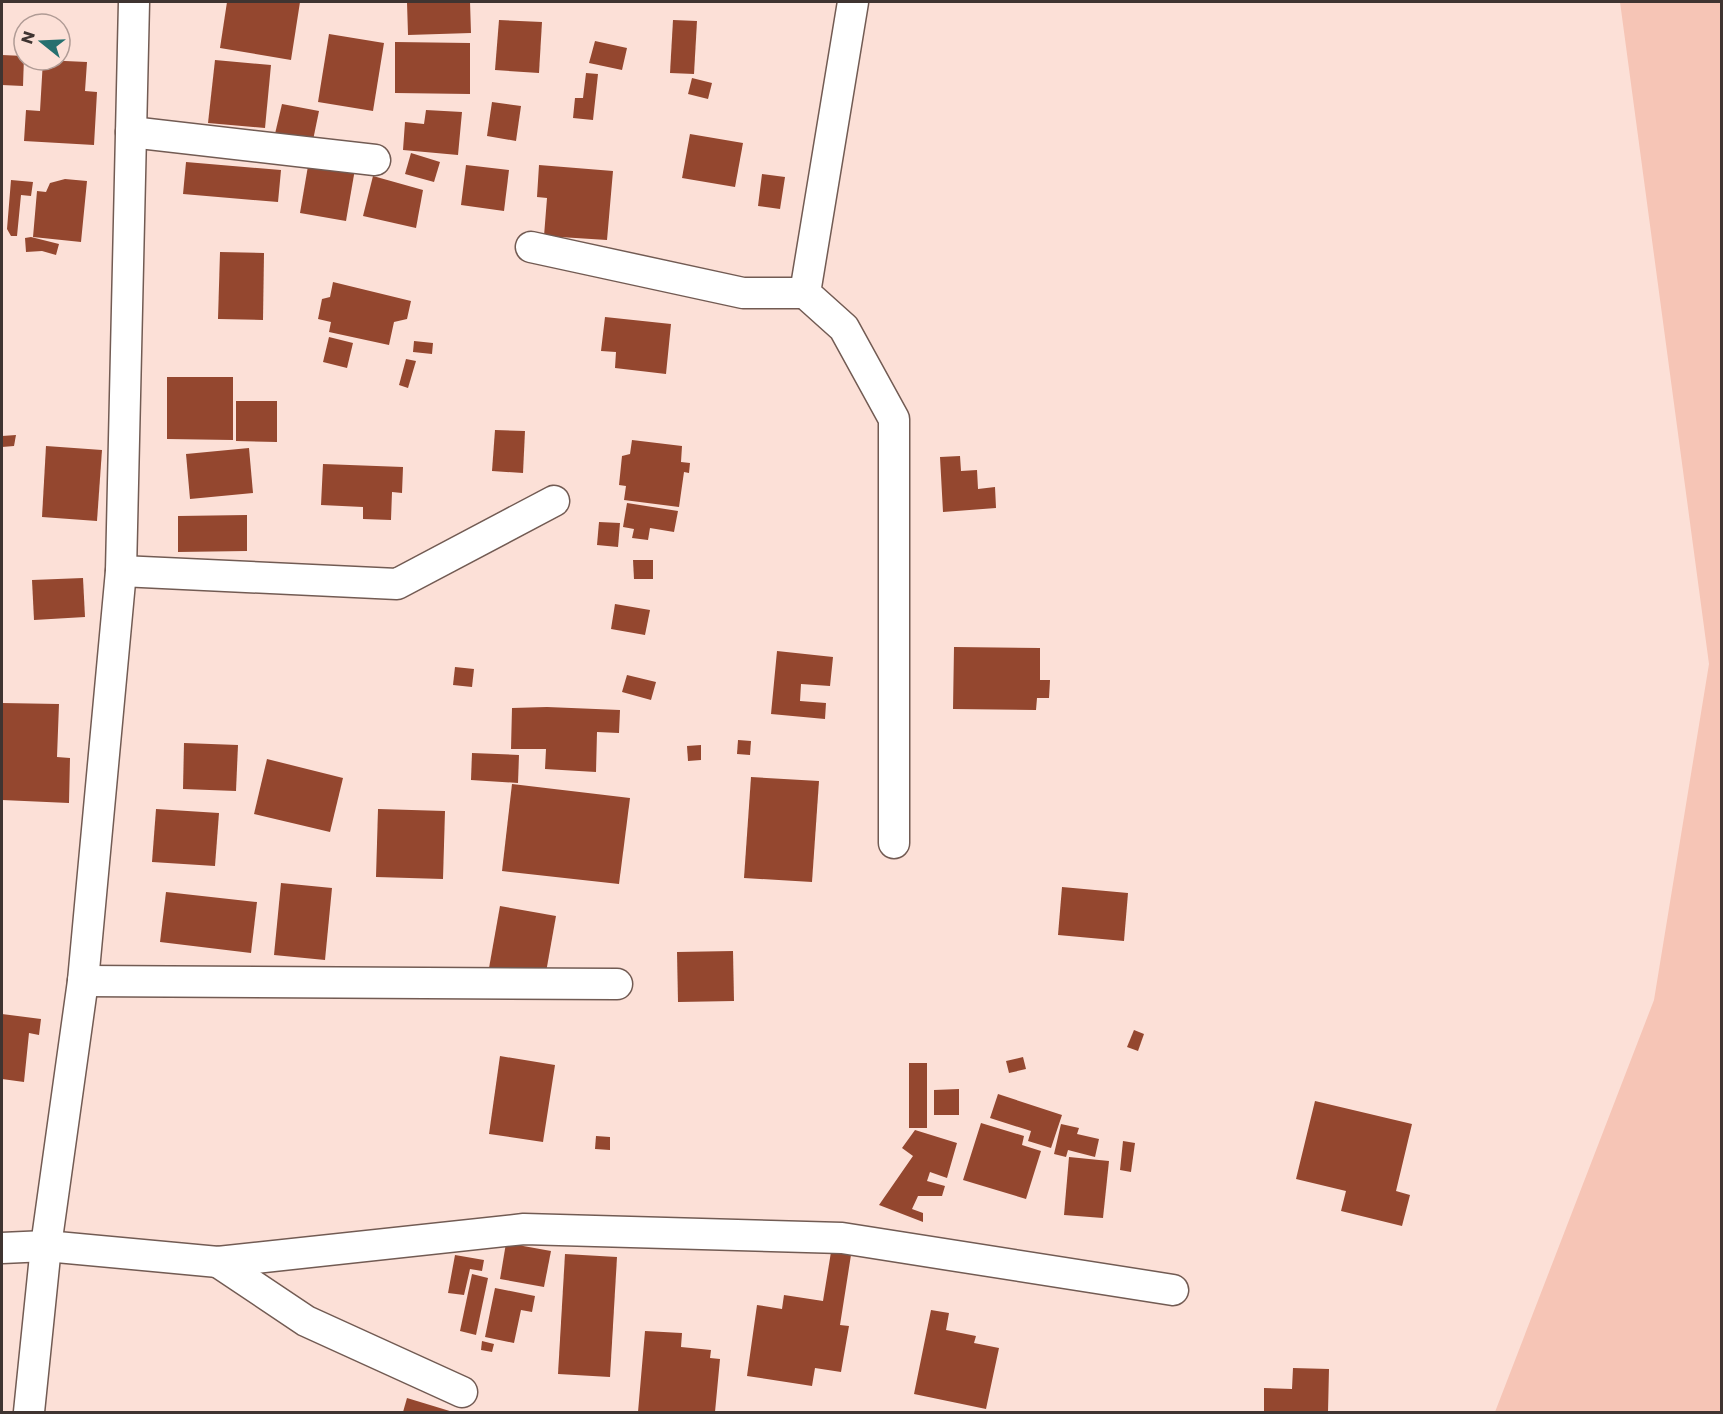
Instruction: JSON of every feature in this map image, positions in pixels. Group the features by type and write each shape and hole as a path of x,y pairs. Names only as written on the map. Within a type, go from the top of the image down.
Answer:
{"street":[{"path":"29,1413 46,1246 83,981 121,571 134,2"},
{"path":"806,293 853,2"},
{"path":"131,132 375,160"},
{"path":"531,247 743,293 806,293 844,328 894,419 894,843"},
{"path":"121,571 397,584 554,501"},
{"path":"83,981 617,984"},
{"path":"2,1248 46,1246 218,1262 524,1229 842,1238 1173,1290"},
{"path":"218,1262 306,1321 462,1392"}],"shaded area":[{"path":"1620,2 1721,2 1721,1412 1495,1412 1654,1000 1709,664"}],"building":[{"path":"227,2 300,2 291,60 220,48"},
{"path":"407,2 470,2 471,33 408,35"},
{"path":"499,20 542,22 539,73 495,70"},
{"path":"673,20 697,21 694,74 670,73"},
{"path":"329,34 384,43 373,111 318,102"},
{"path":"595,41 627,48 622,70 589,63"},
{"path":"395,42 470,43 470,94 395,93"},
{"path":"2,55 12,55 12,72 23,72 23,86 2,85"},
{"path":"215,60 271,65 265,128 208,123"},
{"path":"72,61 87,62 85,91 97,92 94,145 24,141 26,110 40,111 42,72 72,72"},
{"path":"586,73 598,74 593,120 573,118 575,98 583,98"},
{"path":"692,78 712,83 708,99 688,94"},
{"path":"492,102 521,106 516,141 487,136"},
{"path":"282,104 319,111 312,145 274,138"},
{"path":"426,110 462,112 458,155 403,150 405,122 424,124"},
{"path":"690,134 743,143 735,187 682,178"},
{"path":"411,153 440,162 434,182 405,174"},
{"path":"309,160 355,169 346,221 300,213"},
{"path":"186,162 281,170 278,202 183,194"},
{"path":"466,165 509,170 504,211 461,205"},
{"path":"539,165 613,171 607,240 544,236 547,198 537,197"},
{"path":"762,174 785,177 780,209 758,206"},
{"path":"373,176 423,190 416,228 363,216"},
{"path":"65,179 87,181 81,242 33,237 37,191 46,192 50,183"},
{"path":"11,180 33,182 31,196 21,195 17,236 11,236 7,229"},
{"path":"31,237 59,244 56,255 42,251 26,252 25,238"},
{"path":"220,252 264,253 263,320 218,319"},
{"path":"333,282 411,301 407,319 394,322 389,345 329,332 331,322 318,319 322,299 330,297"},
{"path":"605,317 671,324 666,374 615,368 616,352 601,351"},
{"path":"329,337 353,343 347,368 323,362"},
{"path":"414,341 433,343 432,354 413,352"},
{"path":"406,359 416,361 408,388 399,385"},
{"path":"167,377 233,377 233,440 167,439"},
{"path":"236,401 277,401 277,442 236,441"},
{"path":"495,430 525,431 523,473 492,471"},
{"path":"16,435 14,446 2,447 2,436"},
{"path":"632,440 682,446 681,462 690,463 689,473 684,472 679,507 624,500 626,486 619,485 622,456 630,454"},
{"path":"46,446 102,450 97,521 42,517"},
{"path":"249,448 253,493 190,499 186,454"},
{"path":"960,456 961,471 977,470 978,489 995,487 996,508 943,512 940,457"},
{"path":"323,464 403,467 402,493 392,492 391,520 363,519 363,507 321,505"},
{"path":"627,503 678,511 674,532 650,528 648,540 632,538 634,529 623,527"},
{"path":"247,515 247,551 178,552 178,516"},
{"path":"599,522 620,523 618,547 597,545"},
{"path":"633,560 653,560 653,579 634,579"},
{"path":"83,578 85,617 34,620 32,580"},
{"path":"615,604 650,610 645,635 611,629"},
{"path":"954,647 1040,648 1040,680 1050,680 1049,698 1037,698 1036,710 953,709"},
{"path":"777,651 833,657 830,686 801,684 800,701 826,703 825,719 771,714"},
{"path":"455,667 474,669 472,687 453,685"},
{"path":"627,675 656,682 651,700 622,692"},
{"path":"2,703 59,704 57,757 70,758 69,803 2,800"},
{"path":"512,708 620,710 619,733 597,732 596,772 545,769 546,749 511,749"},
{"path":"738,740 751,741 750,755 737,754"},
{"path":"184,743 238,745 236,791 183,789"},
{"path":"701,745 701,760 688,761 687,746"},
{"path":"472,753 519,755 518,783 471,780"},
{"path":"267,759 343,778 330,832 254,814"},
{"path":"751,777 819,781 812,882 744,878"},
{"path":"512,784 630,798 619,884 502,871"},
{"path":"156,809 219,813 215,866 152,862"},
{"path":"378,809 445,811 443,879 376,877"},
{"path":"281,883 332,888 325,960 274,955"},
{"path":"1062,887 1128,893 1124,941 1058,935"},
{"path":"166,892 257,902 251,953 160,942"},
{"path":"500,906 556,916 545,978 489,968"},
{"path":"733,951 734,1001 678,1002 677,952"},
{"path":"2,1014 41,1019 39,1035 29,1033 24,1082 2,1079"},
{"path":"1134,1030 1144,1034 1138,1051 1127,1047"},
{"path":"500,1056 555,1065 543,1142 489,1134"},
{"path":"1023,1057 1026,1069 1009,1073 1006,1061"},
{"path":"909,1063 927,1063 927,1128 909,1128"},
{"path":"959,1089 959,1115 934,1115 934,1090"},
{"path":"998,1094 1062,1115 1051,1148 1028,1141 1031,1131 990,1118"},
{"path":"1315,1101 1412,1124 1396,1191 1410,1195 1402,1226 1341,1211 1346,1191 1296,1179"},
{"path":"981,1123 1024,1136 1022,1145 1041,1151 1026,1199 963,1180"},
{"path":"1061,1124 1079,1128 1077,1134 1099,1139 1095,1157 1068,1150 1066,1157 1054,1154"},
{"path":"915,1130 957,1143 947,1178 930,1172 927,1181 945,1186 942,1196 918,1196 912,1209 923,1213 923,1222 879,1205 913,1156 902,1148"},
{"path":"596,1136 610,1137 610,1150 595,1149"},
{"path":"1123,1141 1135,1143 1131,1172 1120,1170"},
{"path":"1069,1157 1109,1161 1103,1218 1064,1215"},
{"path":"506,1243 551,1251 544,1287 500,1279"},
{"path":"831,1252 851,1255 840,1325 849,1326 841,1372 815,1368 812,1386 747,1376 757,1305 782,1309 784,1295 823,1301"},
{"path":"565,1254 617,1257 610,1377 558,1374"},
{"path":"455,1255 484,1260 482,1271 470,1269 464,1295 448,1293"},
{"path":"472,1274 488,1278 476,1335 460,1331"},
{"path":"495,1288 535,1296 532,1312 521,1310 514,1343 485,1337"},
{"path":"931,1310 949,1313 946,1330 976,1336 974,1343 999,1348 986,1409 914,1394"},
{"path":"645,1331 682,1333 681,1347 711,1350 710,1358 720,1359 715,1412 638,1412"},
{"path":"482,1341 494,1344 492,1352 481,1350"},
{"path":"1293,1368 1329,1369 1328,1412 1264,1412 1264,1388 1292,1389"},
{"path":"407,1398 453,1412 403,1412"}]}
